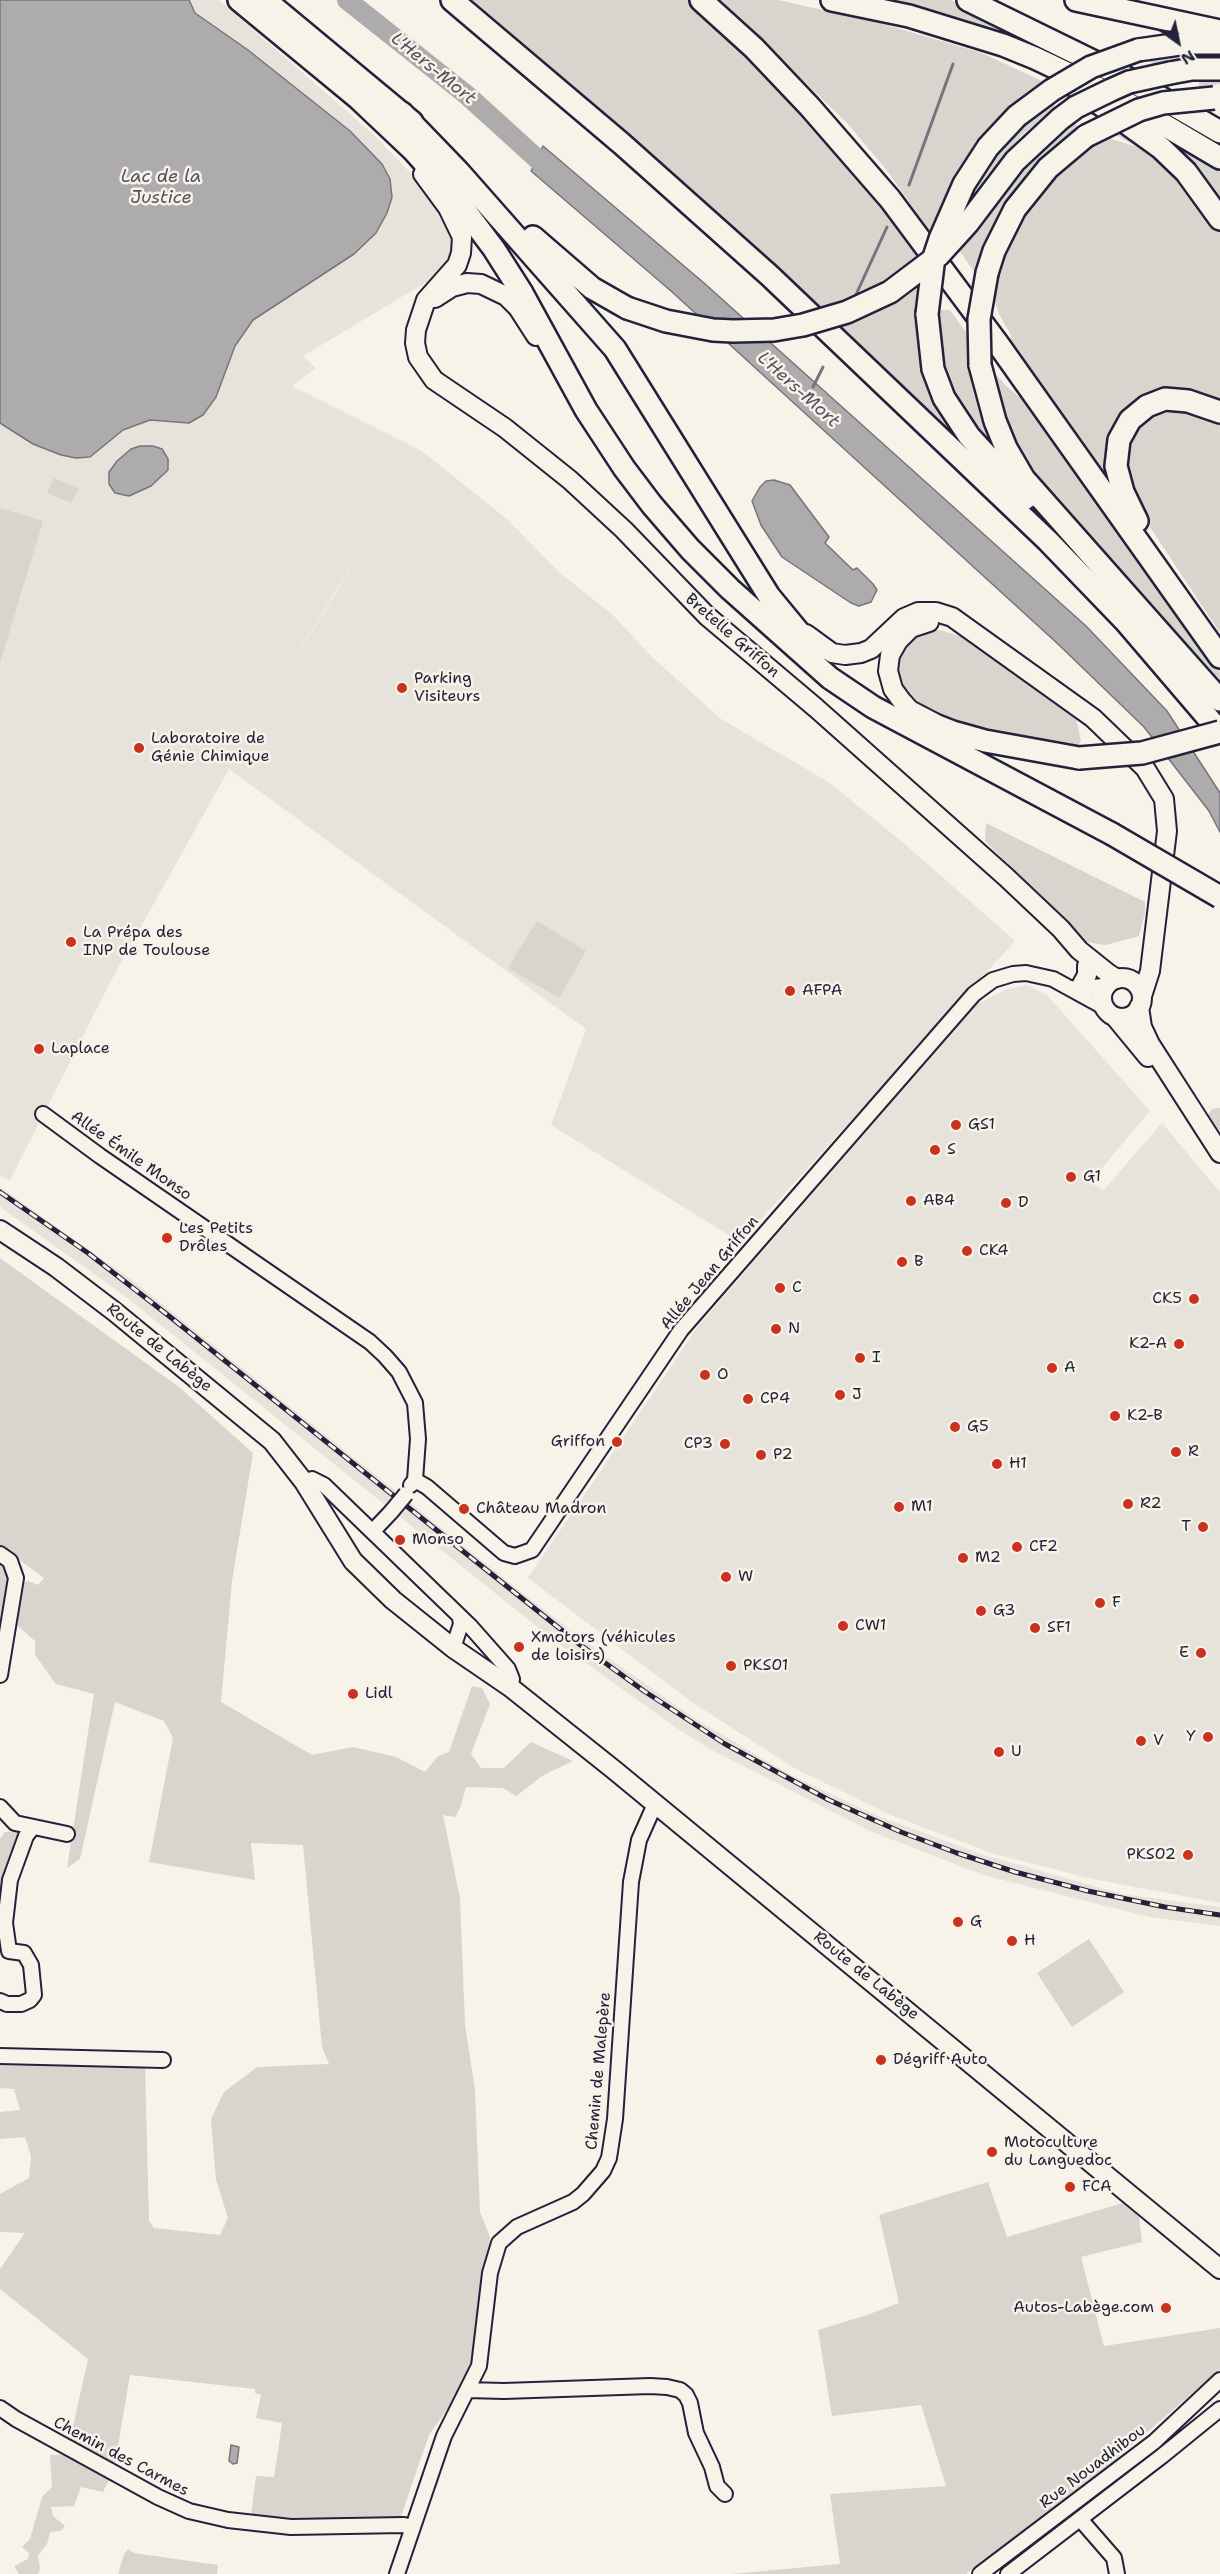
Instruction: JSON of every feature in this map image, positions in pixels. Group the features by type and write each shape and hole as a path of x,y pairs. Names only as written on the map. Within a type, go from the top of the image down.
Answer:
{"highway":[{"path":"239,0 360,99 464,165 554,257 592,288 627,308 682,324 733,331 774,330 803,326 847,312 890,292 939,255 968,223 1015,161 1076,107 1129,82 1192,69 1220,69"},
{"path":"265,0 397,122 466,179 615,349 769,596 816,652 837,672 885,703 952,732 1018,748 1079,758"},
{"path":"452,0 622,144 762,269 1047,540 1126,622 1220,732 1142,753 1058,759 952,738 907,725"},
{"path":"701,0 754,48 802,98 890,199 985,326 1220,657"},
{"path":"832,0 909,16 1003,45 1064,70 1115,96 1220,158"},
{"path":"968,0 1125,77 1220,132"},
{"path":"1076,0 1220,31"},
{"path":"962,32 1100,104 1140,131 1186,172 1220,219"},
{"path":"1107,570 1077,552 985,454 960,424 944,398 933,369 927,314 934,257 964,184 988,147 1017,116 1052,90 1091,68 1138,50 1187,43 1220,43"},
{"path":"1217,98 1173,102 1139,110 1086,136 1048,168 1022,200 1004,230 987,273 979,319 980,365 995,420 1006,448 1024,479 1220,700"},
{"path":"397,122 434,173 474,221 522,293 586,410 624,468 690,549 730,589 830,678 873,707 1112,834 1220,897"},
{"path":"1169,583 1121,485 1116,466 1119,440 1130,420 1156,402 1175,399 1188,401 1220,412"}],"main road":[{"name":"Bretelle Griffon","path":"397,122 458,224 462,237 461,253 457,265 426,300 420,312 415,343 418,357 434,380 506,428 570,480 624,530 707,616 816,708 993,865 1061,929 1083,958 1109,974 1102,992"},
{"path":"420,312 439,294 452,288 467,284 482,284 506,296 518,308 535,336 554,351"},
{"path":"797,628 832,653 845,655 871,649 904,618 918,612 936,612 952,617 1093,718 1145,768 1164,799 1167,831 1151,946 1150,971 1141,1002 1142,1027 1180,1094 1220,1154"},
{"path":"952,732 910,710 901,700 893,688 888,671 890,656 898,641 911,628 929,622 948,623 980,635"},
{"path":"1102,992 1140,965 1151,946"},
{"path":"1083,958 1088,975 1126,1017 1141,1002"},
{"path":"1102,992 1133,981 1141,1002"},
{"path":"1102,992 1168,1085 1180,1094"},
{"name":"Route de Labège","path":"0,1230 56,1267 115,1312 272,1441 304,1482 352,1561 393,1600 453,1648 510,1687 655,1804 1220,2268"}],"street":[{"name":"Allée Jean Griffon","path":"415,1480 428,1487 504,1553 515,1556 532,1550 681,1330 974,994 993,980 1013,974 1038,975 1102,992"},
{"name":"Allée Émile Monso","path":"43,1114 100,1156 363,1337 385,1356 399,1372 415,1403 418,1439 415,1480"},
{"path":"304,1482 312,1479 324,1485 374,1530 503,1661 512,1679 510,1687"},
{"path":"374,1530 406,1494 415,1480"},
{"path":"0,1554 10,1561 16,1578 0,1675"},
{"path":"453,1648 461,1624 460,1618"},
{"name":"Chemin de Malepère","path":"397,2574 444,2436 481,2358 490,2273 500,2243 517,2227 573,2202 584,2194 603,2171 609,2158 615,2119 631,1882 639,1840 655,1804"},
{"path":"0,1808 15,1823 67,1834"},
{"path":"0,2001 7,2004 21,2004 30,2000 34,1995 32,1965 24,1953 9,1951 5,1923 10,1880 26,1836 33,1827"},
{"path":"0,2056 163,2060"},
{"name":"Rue Nouadhibou","path":"980,2574 1154,2442 1220,2380"},
{"path":"467,2390 504,2391 650,2386 680,2390 690,2403 696,2433 712,2467 717,2486 725,2494"},
{"name":"Chemin des Carmes","path":"0,2408 16,2420 158,2497 189,2511 246,2523 291,2527 404,2525 412,2527"},
{"name":"Rue Nouadhibou","path":"1008,2574 1220,2409"},
{"path":"1080,2519 1114,2558 1117,2574"}],"shaded area":[{"path":"0,0 219,0 373,134 425,188 448,222 453,242 451,256 433,278 303,356 316,368 292,386 422,451 507,519 561,574 612,614 652,657 721,719 830,783 906,845 1015,941 740,1242 551,1125 586,1029 229,769 114,975 10,1180 0,1176","holes":["348,571 349,571 277,688"]},
{"path":"463,0 694,0 767,70 924,253 871,289 831,306 815,310"},
{"path":"720,0 778,0 873,21 982,53 1042,81 1004,113 973,149 955,176 930,231 885,168 846,122"},
{"path":"873,0 951,0 1135,92 1220,143 1220,149 1195,133"},
{"path":"1220,49 1220,60 1192,60 1156,65 1140,57"},
{"path":"1198,74 1220,74 1220,84 1199,87"},
{"path":"1048,101 1056,107 1021,136 989,174 964,210 980,172 1015,129"},
{"path":"1071,121 1080,128 1037,164 1006,204 992,228 975,273 958,249 1009,181"},
{"path":"1122,127 1196,193 1190,198 1208,213 1220,230 1220,405 1151,396 1108,472 1103,474 1008,339 1012,337 999,314 993,295 996,271 1013,230 1051,176 1102,136 1137,147 1111,132"},
{"path":"1154,134 1166,137 1220,169 1220,207"},
{"path":"919,284 916,314 917,339 925,371 967,447 964,452 833,326 875,311"},
{"path":"937,310 950,310 968,335 971,382 979,413 1001,461 975,435 939,370"},
{"path":"989,366 1006,386 1030,406 1220,672 1220,687 1060,508 1023,462 1002,414"},
{"path":"1172,410 1185,411 1220,423 1220,633 1144,518 1127,482 1126,451 1131,434 1149,416"},
{"path":"54,478 79,488 71,503 47,493"},
{"path":"0,508 43,521 0,663"},
{"path":"940,630 960,636 984,651 1076,719 1081,740 1078,746 1070,751 1011,738 918,706 906,693 897,675 896,656 908,640 922,631"},
{"path":"986,823 1145,902 1145,913 1139,936 1106,945 1086,942 985,841"},
{"path":"537,921 586,951 559,998 508,968"},
{"path":"1027,985 1047,995 1150,1111 1091,1181 1103,1191 1162,1123 1220,1192 1220,1903 1088,1878 991,1853 891,1815 796,1769 693,1703 528,1578 699,1325 977,1004 1007,989"},
{"path":"1220,1108 1220,1135 1207,1116 1212,1109"},
{"path":"0,1187 132,1280 516,1588 583,1640 691,1716 789,1774 878,1816 984,1855 1122,1894 1220,1907 1220,1926 1149,1917 983,1875 870,1831 710,1749 678,1729 551,1638 121,1293 0,1207"},
{"path":"0,1258 179,1387 253,1453 232,1581 221,1702 312,1755 353,1747 396,1757 425,1772 438,1756 449,1752 472,1686 482,1688 490,1704 471,1754 481,1768 504,1768 531,1742 573,1761 542,1776 516,1796 503,1788 466,1787 461,1806 455,1817 443,1815 460,1898 465,2025 475,2090 480,2212 490,2237 470,2377 429,2435 399,2522 251,2516 256,2476 274,2477 282,2423 256,2418 261,2395 255,2393 255,2389 130,2375 115,2464 70,2440 88,2359 0,2289 0,2269 25,2233 0,2232 0,2194 29,2178 31,2156 25,2137 0,2139 0,2112 20,2110 14,2089 0,2088 0,2061 145,2065 149,2221 154,2228 220,2235 228,2218 216,2180 211,2119 224,2092 257,2067 329,2064 322,2047 303,1845 251,1843 255,1880 149,1862 173,1738 164,1721 115,1702 80,1859 67,1868 94,1694 56,1684 35,1655 35,1641 2,1612 0,1615 0,1565 8,1570 9,1585 16,1588 28,1581 38,1585 44,1578 0,1546"},
{"path":"22,1831 0,1933 0,1839 5,1832"},
{"path":"1089,1939 1124,1992 1072,2027 1037,1973"},
{"path":"988,2182 1007,2237 1123,2203 1139,2217 1142,2242 1081,2257 1104,2346 1220,2328 1220,2369 1107,2467 966,2574 731,2574 840,2564 830,2494 946,2486 921,2405 832,2416 818,2330 899,2303 879,2215"},
{"path":"68,2454 111,2476 103,2492 81,2487 74,2506 51,2507 53,2516 65,2526 61,2531 50,2532 47,2544 38,2555 40,2569 38,2574 19,2574 14,2566 28,2559 29,2553 22,2547 30,2539 42,2497 52,2487 50,2455"},
{"path":"128,2549 134,2553 218,2565 217,2574 118,2574 124,2554"}],"water":[{"name":"Lac de la Justice","path":"0,0 189,0 195,13 248,50 350,131 382,164 390,179 392,197 387,213 376,233 354,254 253,320 235,346 216,397 203,415 189,423 150,420 123,430 90,457 76,458 61,455 33,444 0,423"},
{"path":"543,146 704,283 1086,626 1167,711 1220,793 1220,832 1209,811 1144,727 1058,644 671,291 531,171"},
{"path":"140,446 162,449 168,459 168,470 151,486 129,496 115,493 109,484 109,472 117,461 131,449"},
{"path":"774,480 790,485 829,537 825,543 853,570 857,568 873,584 877,590 871,602 859,606 851,603 782,557 761,525 752,501 766,481"},
{"path":"231,2445 239,2447 237,2463 233,2464 229,2461"}],"waterway":[{"name":"L'Hers-Mort","path":"347,0 468,96 556,176"},
{"path":"909,185 953,64"},
{"path":"854,299 887,227"},
{"path":"813,387 823,367"}],"railway":[{"path":"0,1192 88,1253 169,1316 579,1644 644,1691 725,1744 829,1800 901,1832 957,1853 1015,1872 1088,1891 1165,1907 1220,1915"}],"place":[{"name":"Parking Visiteurs","path":"402,688"},
{"name":"Laboratoire de Génie Chimique","path":"139,748"},
{"name":"La Prépa des INP de Toulouse","path":"71,942"},
{"name":"AFPA","path":"790,991"},
{"name":"Laplace","path":"39,1049"},
{"name":"GS1","path":"956,1125"},
{"name":"S","path":"935,1150"},
{"name":"G1","path":"1071,1177"},
{"name":"AB4","path":"911,1201"},
{"name":"D","path":"1006,1203"},
{"name":"Les Petits Drôles","path":"167,1238"},
{"name":"CK4","path":"967,1251"},
{"name":"B","path":"902,1262"},
{"name":"C","path":"780,1288"},
{"name":"CK5","path":"1194,1299"},
{"name":"N","path":"776,1329"},
{"name":"K2-A","path":"1179,1344"},
{"name":"I","path":"860,1358"},
{"name":"A","path":"1052,1368"},
{"name":"O","path":"705,1375"},
{"name":"J","path":"840,1395"},
{"name":"CP4","path":"748,1399"},
{"name":"K2-B","path":"1115,1416"},
{"name":"G5","path":"955,1427"},
{"name":"Griffon","path":"617,1442"},
{"name":"CP3","path":"725,1444"},
{"name":"R","path":"1176,1452"},
{"name":"P2","path":"761,1455"},
{"name":"H1","path":"997,1464"},
{"name":"R2","path":"1128,1504"},
{"name":"M1","path":"899,1507"},
{"name":"Château Madron","path":"464,1509"},
{"name":"T","path":"1203,1527"},
{"name":"Monso","path":"400,1540"},
{"name":"CF2","path":"1017,1547"},
{"name":"M2","path":"963,1558"},
{"name":"W","path":"726,1577"},
{"name":"F","path":"1100,1603"},
{"name":"G3","path":"981,1611"},
{"name":"CW1","path":"843,1626"},
{"name":"SF1","path":"1035,1628"},
{"name":"Xmotors (véhicules de loisirs)","path":"519,1647"},
{"name":"E","path":"1201,1653"},
{"name":"PKS01","path":"731,1666"},
{"name":"Lidl","path":"353,1694"},
{"name":"Y","path":"1208,1737"},
{"name":"V","path":"1141,1741"},
{"name":"U","path":"999,1752"},
{"name":"PKS02","path":"1188,1855"},
{"name":"G","path":"958,1922"},
{"name":"H","path":"1012,1941"},
{"name":"Dégriff Auto","path":"881,2060"},
{"name":"Motoculture du Languedoc","path":"992,2152"},
{"name":"FCA","path":"1070,2187"},
{"name":"Autos-Labège.com","path":"1166,2308"}]}
